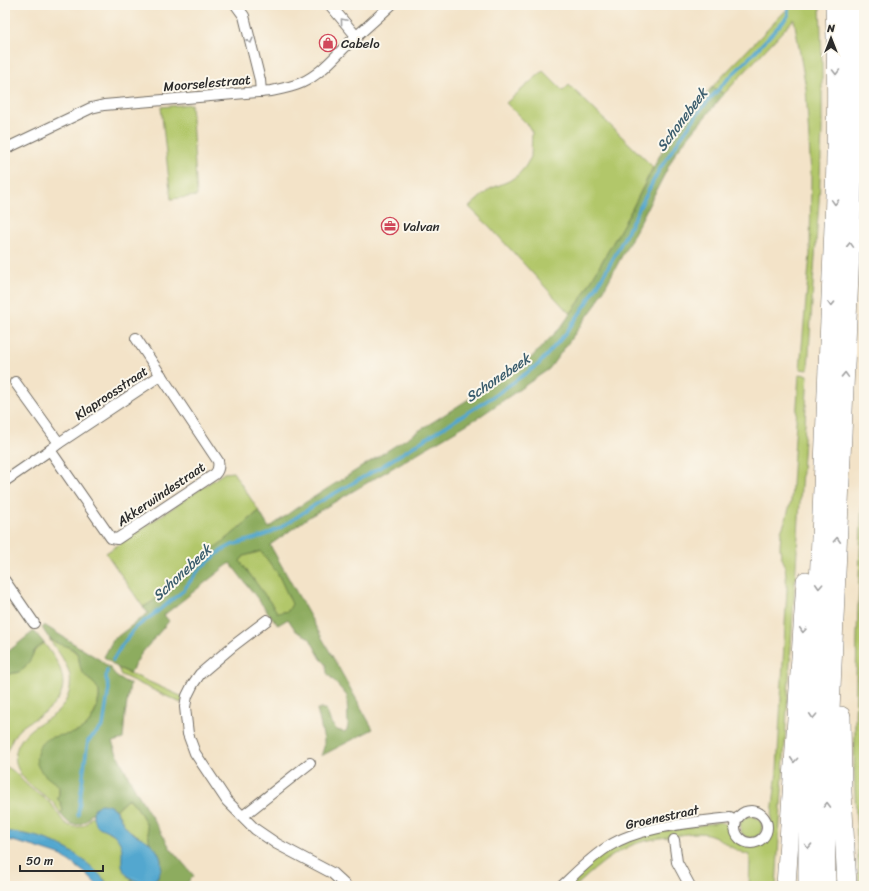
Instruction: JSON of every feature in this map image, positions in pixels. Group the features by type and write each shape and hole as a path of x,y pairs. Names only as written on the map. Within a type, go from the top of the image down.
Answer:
{"highway":[{"path":"808,886 811,750 827,407 835,186 836,70 834,5"},
{"path":"826,886 825,860 828,750 852,202 852,5"},
{"path":"786,886 817,424 827,407"},
{"path":"834,607 840,646 842,792 848,886"}],"street":[{"path":"236,5 244,16 260,80 261,92"},
{"path":"330,5 357,37"},
{"name":"Moorselestraat","path":"5,149 90,108 104,105 261,92 282,89 300,83 321,70 391,5"},
{"name":"Klaproosstraat","path":"5,481 161,375 136,338"},
{"name":"Akkerwindestraat","path":"50,450 113,539 117,539 215,474 218,471 218,461 161,375"},
{"path":"15,382 59,443"},
{"path":"5,581 34,623"},
{"path":"267,620 200,674 193,684 187,696 185,707 188,734 195,752 227,801 242,816 255,828 277,844 332,873 346,886"},
{"path":"242,816 310,763"},
{"name":"Groenestraat","path":"562,886 582,867 608,846 627,837 664,827 730,818 735,821"},
{"path":"674,840 677,862 690,886"}],"green space":[{"path":"791,5 820,5 822,131 808,370 800,369 810,254 811,175 806,88 794,19 724,94 712,87"},
{"path":"543,71 563,91 569,85 653,167 631,211 579,302 570,314 489,226 469,207 490,189 509,181 518,175 531,157 532,132 527,124 506,103"},
{"path":"712,87 724,94 676,152 595,306 549,369 479,417 309,517 270,545 373,729 321,756 324,747 324,740 317,709 326,709 331,723 337,730 344,732 347,730 348,725 347,696 327,673 326,664 321,659 310,639 296,631 288,619 278,625 230,563 164,615 169,621 141,654 130,673 118,668 104,657 113,640 148,613 143,607 152,602 185,570 229,537 259,511 269,528 295,509 526,363 561,327 579,302 631,211 663,149","holes":["261,551 277,572 292,604 288,611 278,613 240,561 244,556"]},
{"path":"191,104 197,196 171,199 161,107"},
{"path":"799,374 808,375 776,886 749,886 749,855 734,849 714,836 698,833 658,838 635,844 608,859 576,886 566,886 597,857 639,835 720,822 730,827 734,837 739,843 750,846 758,845 764,842 770,831 777,771 787,589 785,565 781,556 780,547 781,532 791,501"},
{"path":"864,439 864,886 859,886 854,769"},
{"path":"233,472 259,511 229,537 185,570 152,602 143,607 106,553 224,473"},
{"path":"262,551 277,572 293,604 288,611 278,613 240,561 244,556"},
{"path":"44,625 100,660 110,668 118,678 130,684 123,739 112,742 136,791 171,849 194,876 184,886 130,886 132,879 141,883 157,878 159,875 161,859 150,843 146,823 138,809 129,798 116,810 110,806 95,807 93,814 91,813 88,819 76,825 69,823 60,813 63,811 61,803 57,798 59,795 59,786 47,777 37,765 37,754 40,746 49,738 76,732 87,725 96,710 99,694 96,686 82,671 77,653 72,649 50,639 42,627"},
{"path":"34,631 44,643 35,650 25,668 19,672 5,675 5,654"},
{"path":"49,639 76,652 84,674 97,686 99,693 98,703 93,715 85,727 80,731 50,738 44,774 59,786 59,795 57,798 61,803 63,811 60,813 52,802 25,780 18,769 15,758 17,747 23,737 34,727 59,710 65,702 69,692 69,671"},
{"path":"44,643 56,661 62,674 63,681 60,696 48,710 19,729 5,755 5,675 19,672 30,660 35,650"},
{"path":"118,668 183,697 181,703 121,675"},
{"path":"5,766 12,770 49,802 63,821 68,825 78,827 84,825 93,815 97,824 115,835 120,842 123,851 127,876 132,879 130,886 109,886 104,879 53,842 5,831"},
{"path":"129,798 138,809 146,823 150,843 130,831 123,824 116,810"},
{"path":"747,816 755,816 762,823 762,831 755,838 747,838 740,831 740,823"}],"water":[{"path":"100,804 111,807 115,810 130,831 154,846 159,854 161,863 160,872 155,880 150,882 140,882 134,880 126,874 122,866 122,849 116,836 99,827 94,821 94,810"},
{"path":"5,831 36,836 61,846 77,855 98,873 109,886 98,886 84,872 62,856 5,839"}],"waterway":[{"name":"Schonebeek","path":"113,660 135,628 183,591 198,571 221,551 232,545 263,536 280,528 321,501 374,471 494,396 539,364 566,333 587,303 613,259 659,170 679,140 701,109 788,16 788,5"},
{"name":"Schonebeek","path":"78,815 88,741 103,726 109,688 106,678 107,670"}],"place":[{"name":"Cabelo","path":"328,43"},
{"name":"Valvan","path":"390,226"}]}
